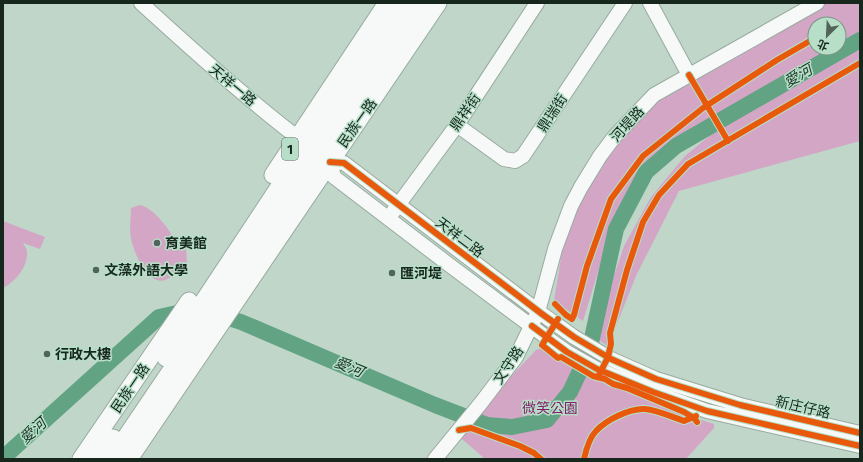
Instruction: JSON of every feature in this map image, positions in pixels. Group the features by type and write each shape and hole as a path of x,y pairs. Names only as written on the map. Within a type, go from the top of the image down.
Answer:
{"main road":[{"name":"民族一路","path":"313,149 387,3"},
{"name":"民族一路","path":"220,296 406,3"},
{"name":"民族一路","path":"220,296 313,149 422,3"},
{"name":"民族一路","path":"313,149 438,3"},
{"name":"1","path":"196,325 220,296"},
{"name":"1","path":"129,459 196,325 220,296"},
{"name":"民族一路","path":"81,459 196,325"},
{"name":"民族一路","path":"98,459 150,383 196,325"},
{"name":"民族一路","path":"111,459 196,325"}],"street":[{"name":"天祥一路","path":"141,3 202,59 313,149"},
{"name":"鼎祥街","path":"389,218 457,125 537,3"},
{"name":"鼎瑞街","path":"457,125 504,159 515,161 523,156 624,3"},
{"path":"650,3 689,75"},
{"name":"河堤路","path":"532,326 538,312 555,249 564,223 581,186 615,136 654,95 817,3"},
{"name":"天祥二路","path":"313,149 344,163 398,206 538,312 574,337 602,354 656,379 737,411"},
{"name":"天祥二路","path":"313,149 334,177 567,352 597,368 653,392 707,411 737,411"},
{"name":"文守路","path":"435,459 482,403 516,357 532,326"},
{"name":"新庄仔路","path":"737,411 860,432"},
{"name":"新庄仔路","path":"737,411 860,446"}],"green space":[{"path":"826,3 860,3 860,35 847,42 847,16 807,16 807,56 823,56 674,140 632,181 615,216 583,321 554,301 565,233 579,199 599,165 654,101"},
{"path":"860,44 860,141 679,191 636,276 608,346 592,336 595,332 624,246 651,197 685,156 725,123 839,56 847,56 847,52"},
{"name":"育美館","path":"140,205 151,210 156,215 166,226 176,242 186,244 187,264 178,264 174,274 165,280 153,278 142,267 131,239 131,208"},
{"path":"3,221 45,237 40,249 23,243 26,248 27,258 23,268 12,282 3,288"},
{"name":"微笑公園","path":"542,348 549,350 611,385 680,413 714,424 714,428 686,459 485,459 456,434 536,350"}],"waterway":[{"name":"愛河","path":"213,313 241,322 435,405 487,425 512,427 547,420 570,392 589,352 616,229 646,172 676,146 860,40"},
{"name":"愛河","path":"3,458 159,317 191,310"}],"cycle path":[{"path":"555,304 572,319 587,266 611,199 643,156 703,108 777,60 807,43"},
{"path":"598,377 608,357 611,344 610,333 627,270 643,222 659,195 688,164 860,63"},
{"path":"689,75 728,141"},
{"path":"330,162 344,163 542,314 574,337 611,359 656,379 740,405 860,433"},
{"path":"558,319 542,345 558,358 561,357 593,376 605,379 613,384 627,388 684,412 694,418 697,422"},
{"path":"532,326 567,352 597,369 653,392 707,411 860,446"},
{"path":"584,459 587,448 596,431 606,423 632,410 650,410 684,421 696,416"},
{"path":"459,430 471,428 520,446 534,453 541,459"}],"place":[{"name":"育美館","path":"157,243"},
{"name":"文藻外語大學","path":"96,270"},
{"name":"匯河堤","path":"392,273"},
{"name":"行政大樓","path":"47,354"}]}
